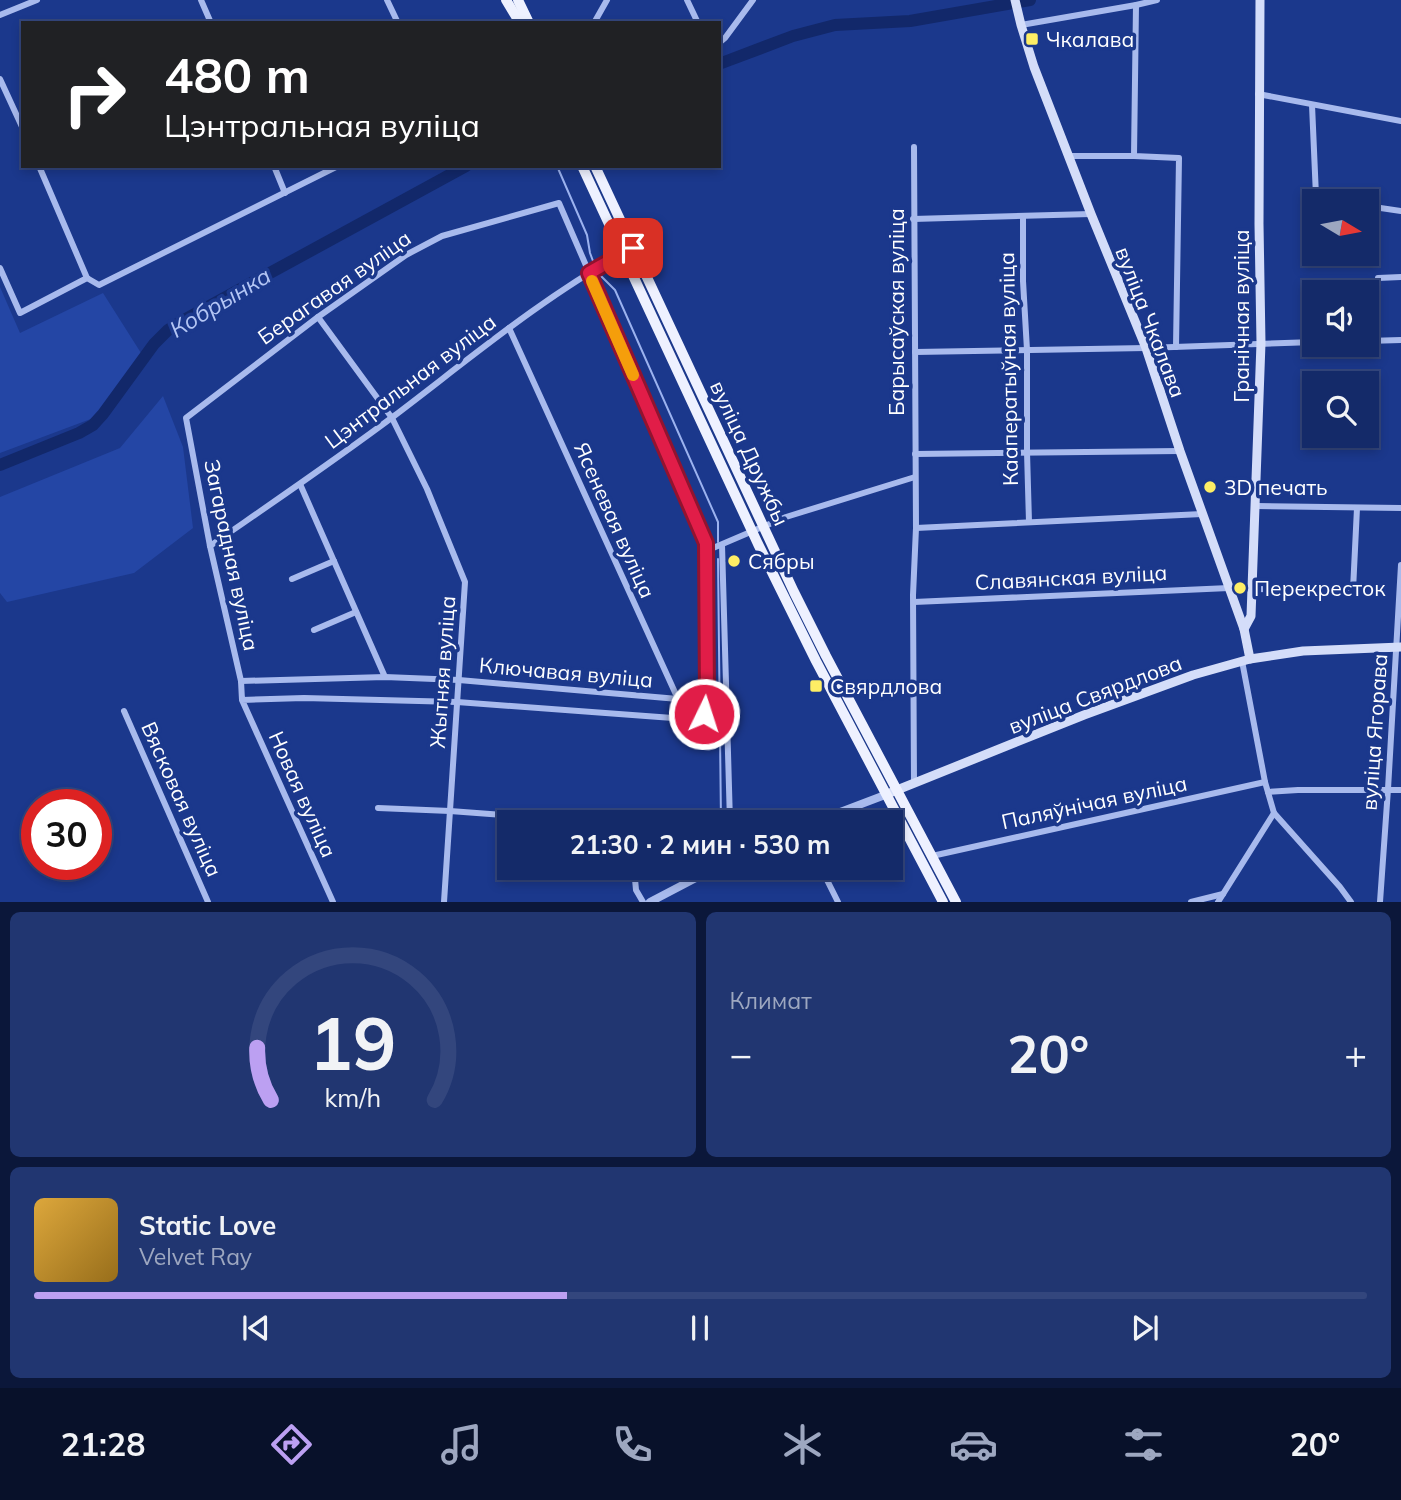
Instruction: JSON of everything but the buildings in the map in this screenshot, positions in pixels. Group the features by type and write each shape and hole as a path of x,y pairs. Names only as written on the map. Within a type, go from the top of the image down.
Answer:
{"main road":[{"path":"506,0 517,21"},
{"path":"519,0 528,21"},
{"name":"вуліца Чкалава","path":"1015,0 1034,67 1146,348 1244,629 1246,660"},
{"name":"Гранічная вуліца","path":"1244,629 1251,616 1253,589 1261,343 1258,94 1260,0"},
{"name":"вуліца Дружбы","path":"583,168 723,467 794,592 956,901"},
{"name":"вуліца Дружбы","path":"596,168 816,661 943,901"},
{"path":"622,254 628,254 634,259 661,309"},
{"name":"вуліца Свярдлова","path":"885,795 1084,715 1246,660 1303,651 1399,647"},
{"path":"854,734 888,786 898,790"},
{"path":"885,795 895,797 932,856"}],"street":[{"path":"0,15 37,0"},
{"path":"201,0 210,21"},
{"path":"387,0 397,21"},
{"path":"597,0 601,10"},
{"path":"595,21 607,0"},
{"path":"687,0 697,21"},
{"path":"721,41 753,0"},
{"path":"1021,25 1157,0"},
{"path":"1134,156 1136,5"},
{"path":"0,79 21,125"},
{"path":"1258,94 1401,121"},
{"path":"1312,104 1316,189"},
{"name":"Барысаўская вуліца","path":"914,147 914,783"},
{"path":"1068,156 1180,159 1176,347"},
{"path":"40,168 87,278 99,285 334,168"},
{"path":"275,168 285,193"},
{"name":"Берагавая вуліца","path":"186,418 318,317 406,255 442,236 559,203 589,273"},
{"path":"1379,208 1401,211"},
{"path":"913,219 1091,214"},
{"name":"Кааператыўная вуліца","path":"1023,216 1029,522"},
{"name":"Цэнтральная вуліца","path":"210,546 392,418 509,328 589,273 633,248"},
{"path":"0,268 20,313 87,278"},
{"path":"589,273 706,543 707,699 678,699"},
{"path":"1378,278 1401,276"},
{"name":"Жытняя вуліца","path":"318,317 392,418 428,489 466,582 444,901"},
{"name":"Ясеневая вуліца","path":"509,328 678,699"},
{"path":"1379,341 1401,340"},
{"path":"915,352 1302,342"},
{"name":"Загарадная вуліца","path":"186,418 210,546 241,681 242,700"},
{"path":"915,454 1180,451"},
{"path":"706,551 815,508 915,477"},
{"path":"300,484 385,677"},
{"path":"1256,506 1401,508"},
{"path":"1253,589 1353,590 1357,508"},
{"path":"916,528 1202,514"},
{"path":"723,545 730,810"},
{"path":"292,579 334,561"},
{"name":"вуліца Ягорава","path":"1380,901 1399,647 1401,565"},
{"name":"Славянская вуліца","path":"914,602 1229,588"},
{"path":"314,631 356,612"},
{"path":"1246,660 1265,782 1274,813 1351,901"},
{"name":"Ключавая вуліца","path":"241,681 385,677 459,680 678,699"},
{"name":"Ключавая вуліца","path":"242,700 304,698 457,702 686,719 704,714 707,699"},
{"name":"Новая вуліца","path":"242,700 333,901"},
{"name":"Вясковая вуліца","path":"124,711 208,901"},
{"path":"1392,717 1401,717"},
{"name":"Паляўнічая вуліца","path":"932,856 1265,782"},
{"path":"1268,792 1401,790"},
{"name":"вуліца Свярдлова","path":"846,810 885,795"},
{"path":"378,808 497,815"},
{"path":"1218,901 1274,813"},
{"path":"636,880 636,890 643,901"},
{"path":"650,901 691,880"},
{"path":"827,880 838,901"},
{"path":"1191,901 1223,894"}],"shaded area":[{"path":"0,287 20,333 103,293 141,353 96,417 0,453"},
{"path":"163,396 183,447 193,528 134,573 7,602 0,593 0,497 120,448"}],"waterway":[{"name":"Кобрынка","path":"721,63 793,36 835,25 910,21 1030,0"},
{"name":"Кобрынка","path":"0,465 93,425 154,344 182,321 462,168"},
{"path":"558,168 587,235 593,261"},
{"path":"601,276 615,290 718,522 718,542"},
{"path":"718,559 721,810"}],"slow traffic":[{"path":"592,281 633,375"}],"place":[{"name":"Чкалава","path":"1032,39"},
{"name":"3D печать","path":"1210,487"},
{"name":"Сябры","path":"734,561"},
{"name":"Перекресток","path":"1240,588"},
{"name":"Свярдлова","path":"816,686"}],"route":[{"path":"633,248 589,273 706,543 707,699 704,714"}]}
